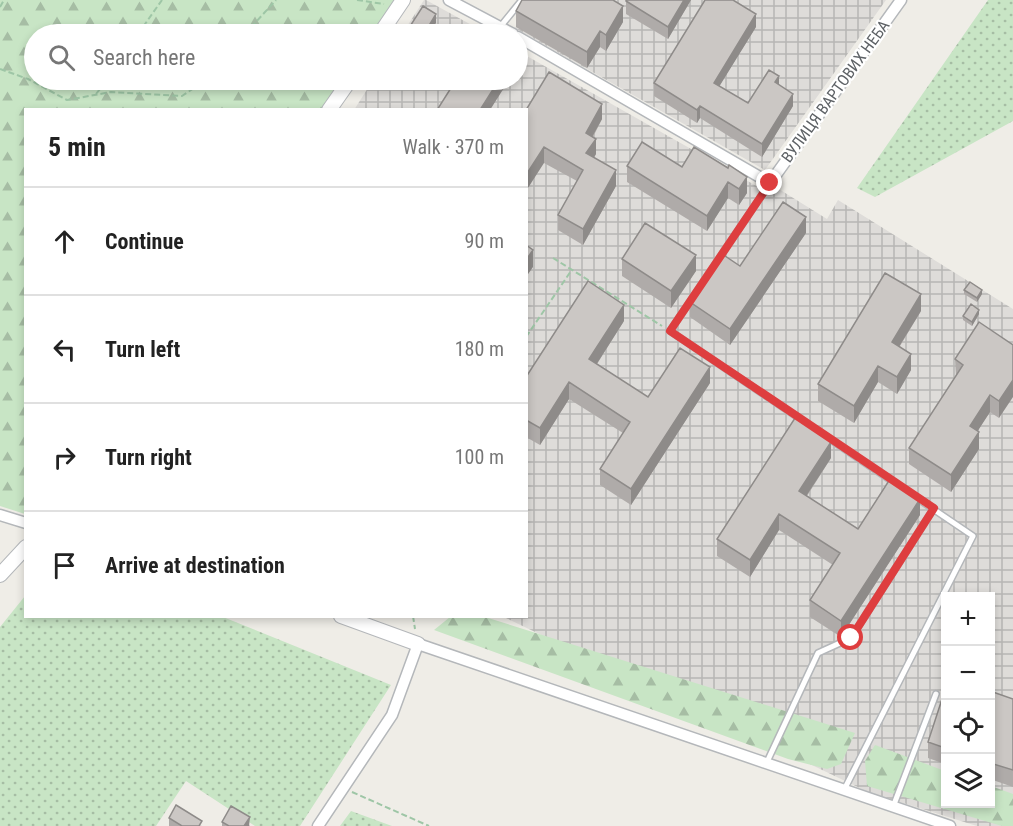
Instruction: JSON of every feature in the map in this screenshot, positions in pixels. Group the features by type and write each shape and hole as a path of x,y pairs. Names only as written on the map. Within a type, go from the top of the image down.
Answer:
{"street":[{"path":"449,0 494,24"},
{"name":"ВУЛИЦЯ ВАРТОВИХ НЕБА","path":"770,183 901,0"},
{"path":"387,24 401,3"},
{"path":"528,43 770,183"},
{"path":"330,108 343,90"},
{"path":"0,516 24,523"},
{"path":"0,575 24,549"},
{"path":"346,618 950,826"},
{"path":"318,826 392,715 418,644"}],"lane":[{"path":"502,24 522,0"},
{"path":"770,183 670,331 973,536 843,791"},
{"path":"766,764 818,653 851,638 934,508"},
{"path":"893,807 936,694"}],"path":[{"path":"0,7 4,0"},
{"path":"145,24 162,0"},
{"path":"254,24 276,0"},
{"path":"357,0 401,3"},
{"path":"0,69 24,78"},
{"path":"48,90 67,100 111,92 182,96 191,90"},
{"path":"96,95 100,90"},
{"path":"553,258 670,331"},
{"path":"528,334 572,271"},
{"path":"344,789 429,826"}],"shaded area":[{"path":"426,0 470,24 408,24"},
{"path":"541,0 886,0 765,170 528,35 528,24 517,24 527,7"},
{"path":"528,57 769,193 774,186 827,219 838,200 1013,309 1013,826 977,826 868,792 506,618 528,618 528,108 355,108 367,90 528,90"}],"green space":[{"path":"0,0 403,0 387,24 24,24 24,90 341,90 328,108 24,108 24,514 0,506"},
{"path":"988,0 1013,0 1013,121 875,197 857,188"},
{"path":"24,597 24,618 225,618 391,685 300,826 255,826 186,781 156,826 0,826 0,627"},
{"path":"449,618 488,618 855,733 841,764 827,769 788,759 434,630"},
{"path":"875,745 941,770 941,808 867,786 865,761"},
{"path":"995,787 1013,794 1013,826 1002,826 941,808 995,808"},
{"path":"351,811 392,826 340,826"}],"building":[{"path":"522,0 613,0 623,6 606,35 600,31 587,52 516,11"},
{"path":"626,0 684,0 668,27"},
{"path":"705,0 733,0 756,14 714,83 748,103 769,70 779,76 775,82 793,94 762,144 700,106 697,110 654,83"},
{"path":"423,6 436,14 430,24 411,24"},
{"path":"549,72 602,104 586,133 596,139 586,153 616,170 583,229 558,215 583,170 544,147 528,172 527,108"},
{"path":"450,90 493,90 481,108 438,108"},
{"path":"642,142 682,167 694,147 747,177 739,189 728,182 707,216 627,166"},
{"path":"783,202 806,217 730,329 690,302 722,254 740,266"},
{"path":"645,223 696,255 671,291 622,259"},
{"path":"528,246 533,250 528,257"},
{"path":"885,273 921,294 892,342 911,354 897,377 878,366 854,406 818,384"},
{"path":"588,281 624,305 589,359 648,397 680,348 710,367 631,489 600,469 630,422 569,382 540,428 528,421 528,374"},
{"path":"970,282 982,290 977,298 964,290"},
{"path":"971,304 979,310 972,322 963,316"},
{"path":"979,322 1013,345 1013,380 999,401 990,395 970,426 979,432 951,475 909,448 963,365 955,359"},
{"path":"795,418 831,442 799,491 858,529 890,479 920,499 841,621 810,600 840,553 779,514 750,560 717,539"},
{"path":"995,693 1013,699 1013,770 995,765"},
{"path":"941,702 941,747 928,742"},
{"path":"176,805 202,821 199,826 182,826 169,818"},
{"path":"231,806 250,817 244,826 229,826 222,822"}],"route":[{"path":"770,183 670,331 934,508 851,638"}]}
